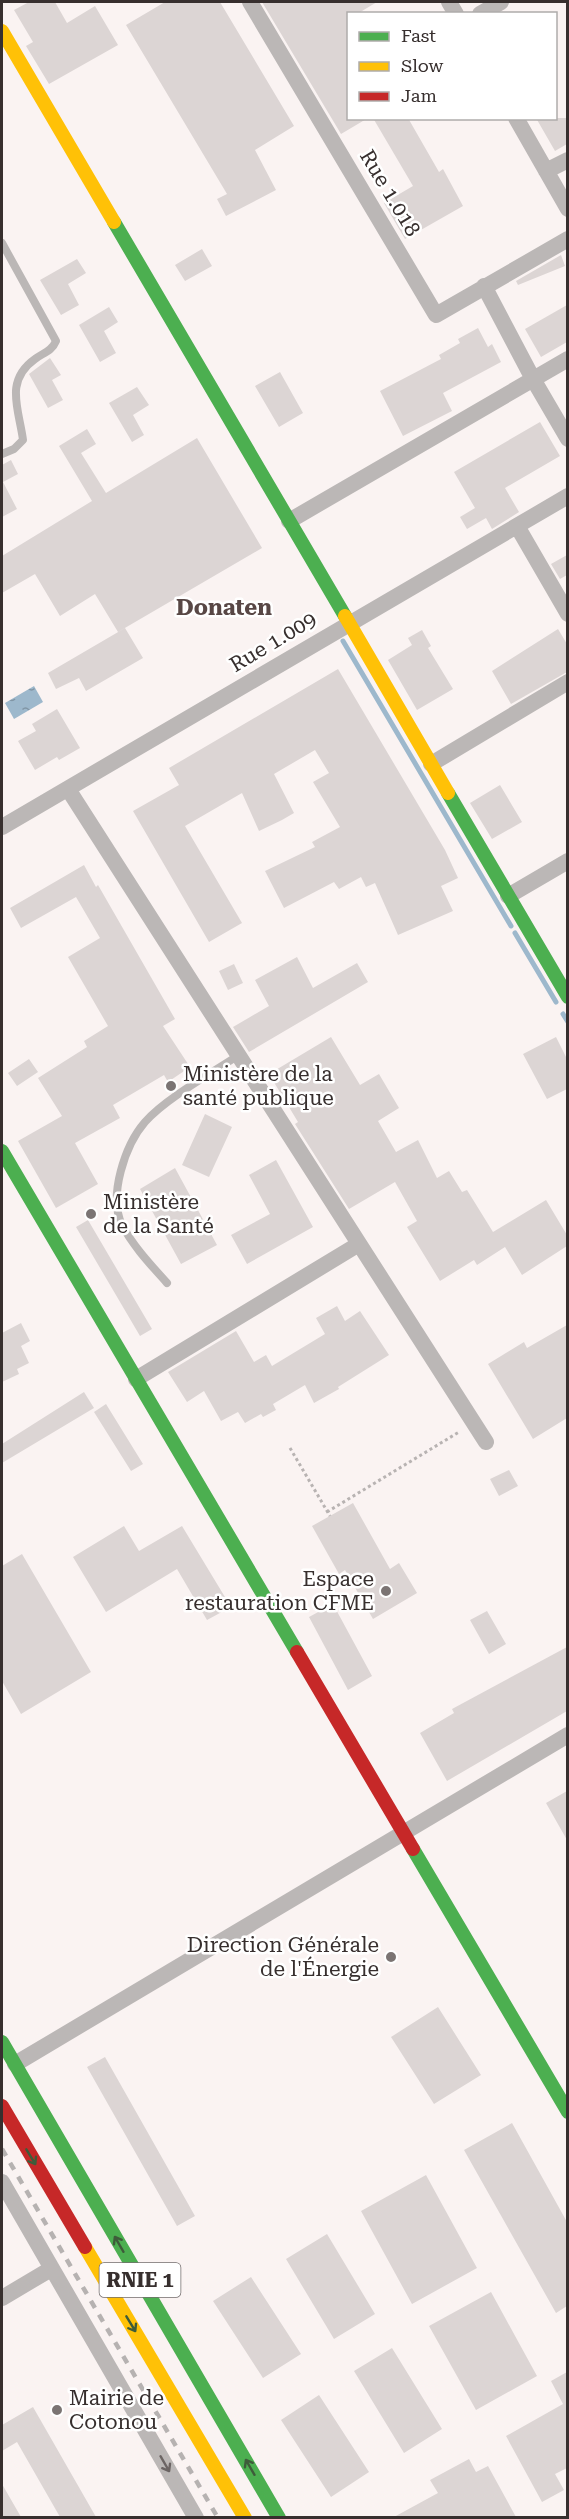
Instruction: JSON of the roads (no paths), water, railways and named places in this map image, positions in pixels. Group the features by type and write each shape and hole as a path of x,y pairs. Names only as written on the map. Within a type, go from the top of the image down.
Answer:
{"main road":[{"path":"2,31 567,997"},
{"path":"2,1151 567,2112"},
{"name":"RNIE 1","path":"2,2042 279,2517"},
{"name":"RNIE 1","path":"2,2106 245,2517"}],"street":[{"name":"Rue 1.018","path":"250,2 436,315 484,286"},
{"path":"484,12 501,2"},
{"path":"517,120 567,209"},
{"path":"546,171 567,160"},
{"path":"567,239 484,286 567,439"},
{"path":"289,521 567,359"},
{"name":"Rue 1.009","path":"2,827 567,496"},
{"path":"517,526 567,614"},
{"path":"431,764 567,682"},
{"path":"69,789 486,1442"},
{"path":"508,896 567,861"},
{"path":"136,1379 359,1244"},
{"path":"15,2064 567,1735"},
{"path":"2,2182 196,2517"},
{"path":"2,2298 51,2269"}],"lane":[{"path":"2,243 56,341 52,349 33,360 20,373 15,402 23,440 14,449 2,454"},
{"path":"166,1283 122,1224 117,1208 120,1173 136,1136 146,1121 209,1074 239,1055"}],"water":[{"path":"34,686 43,702 14,719 5,703"}],"waterway":[{"path":"343,641 511,926"},
{"path":"515,933 556,1002"},
{"path":"563,1014 568,1022"}],"railway":[{"path":"2,2149 218,2518"}],"place":[{"name":"Ministère de la santé publique","path":"171,1086"},
{"name":"Ministère de la Santé","path":"91,1214"},
{"name":"Espace restauration CFME","path":"386,1591"},
{"name":"Direction Générale de l'Énergie","path":"391,1957"},
{"name":"Mairie de Cotonou","path":"57,2410"}],"district":[{"name":"Donaten","path":"224,607"}]}
